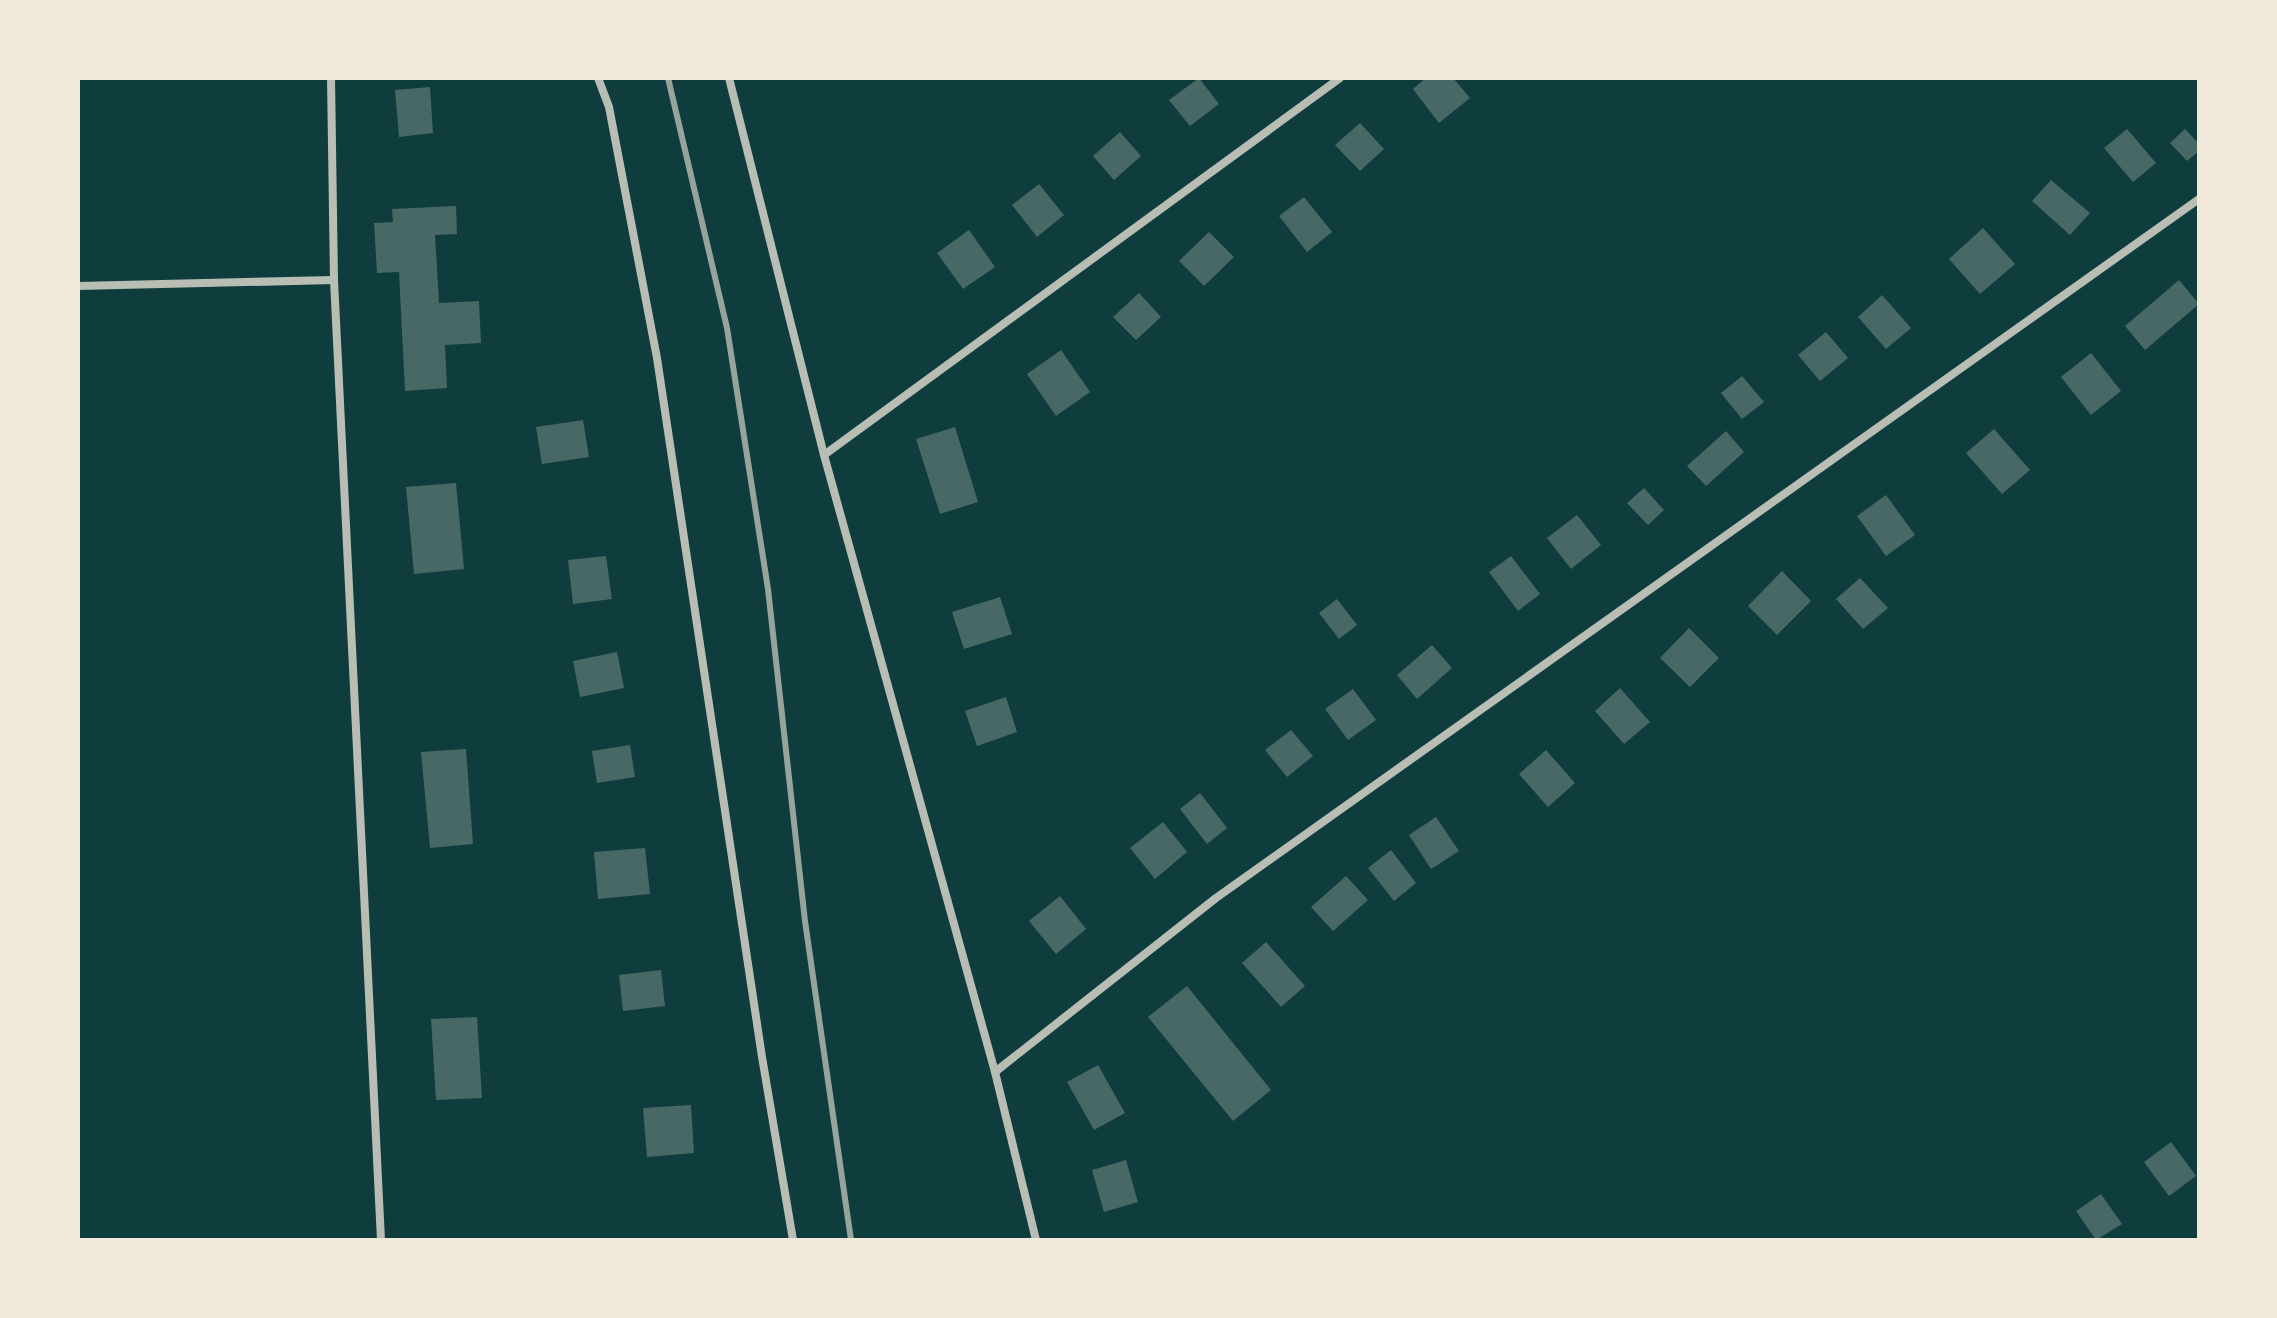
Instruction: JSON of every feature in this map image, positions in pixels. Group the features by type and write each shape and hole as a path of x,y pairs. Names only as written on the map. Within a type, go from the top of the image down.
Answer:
{"street":[{"path":"331,78 334,280 381,1240"},
{"path":"598,78 609,107 657,358 762,1057 793,1240"},
{"path":"729,78 824,455 995,1072 1036,1240"},
{"path":"824,455 1340,78"},
{"path":"995,1072 1216,898 2199,199"},
{"path":"78,286 334,280"}],"building":[{"path":"1199,78 1219,104 1190,126 1169,100"},
{"path":"1426,78 1453,78 1470,98 1439,123 1413,89"},
{"path":"430,87 433,133 399,137 395,90"},
{"path":"1360,123 1384,149 1360,171 1335,145"},
{"path":"2127,129 2156,163 2133,182 2104,148"},
{"path":"2185,129 2199,144 2199,151 2187,161 2170,143"},
{"path":"1120,132 1141,156 1114,180 1093,156"},
{"path":"2051,180 2090,213 2070,235 2032,201"},
{"path":"1039,184 1064,215 1037,237 1012,205"},
{"path":"1304,197 1332,232 1307,252 1279,216"},
{"path":"456,206 457,234 435,235 439,303 479,301 481,343 445,345 447,388 405,391 399,272 377,273 374,223 393,222 392,209"},
{"path":"1983,228 2015,264 1980,294 1949,259"},
{"path":"969,230 995,267 963,289 937,253"},
{"path":"1209,232 1234,257 1204,286 1179,261"},
{"path":"2179,280 2199,304 2145,350 2125,326"},
{"path":"1139,293 1161,317 1136,340 1113,317"},
{"path":"1882,295 1911,328 1886,349 1858,317"},
{"path":"1826,332 1848,358 1820,381 1798,355"},
{"path":"1061,350 1090,392 1056,416 1027,374"},
{"path":"2091,353 2121,391 2091,415 2061,377"},
{"path":"1742,376 1764,402 1742,419 1721,393"},
{"path":"583,420 589,457 542,464 536,427"},
{"path":"955,427 978,502 940,514 916,439"},
{"path":"1994,429 2030,470 2002,494 1966,453"},
{"path":"1726,431 1744,452 1706,486 1687,466"},
{"path":"456,483 464,569 414,574 406,487"},
{"path":"1644,488 1664,510 1648,525 1627,503"},
{"path":"1886,495 1915,535 1886,556 1857,516"},
{"path":"1577,515 1601,545 1571,569 1547,538"},
{"path":"606,556 612,599 573,604 568,560"},
{"path":"1511,556 1540,594 1518,611 1489,572"},
{"path":"1782,571 1811,601 1777,635 1748,606"},
{"path":"1860,578 1888,608 1863,629 1836,599"},
{"path":"1000,597 1012,634 964,649 952,612"},
{"path":"1337,599 1357,625 1339,639 1319,613"},
{"path":"1689,628 1719,658 1690,687 1660,658"},
{"path":"1432,645 1452,668 1417,699 1397,675"},
{"path":"617,652 624,688 580,697 573,661"},
{"path":"1620,688 1650,722 1624,744 1595,711"},
{"path":"1353,689 1376,720 1348,740 1325,709"},
{"path":"1006,697 1017,732 977,746 965,711"},
{"path":"1291,730 1313,756 1287,777 1265,750"},
{"path":"630,745 635,777 597,783 592,751"},
{"path":"466,749 473,844 430,848 421,752"},
{"path":"1546,750 1575,783 1548,807 1519,774"},
{"path":"1200,793 1227,828 1207,844 1180,809"},
{"path":"1436,817 1459,851 1431,869 1409,835"},
{"path":"1163,822 1187,852 1155,879 1130,848"},
{"path":"645,848 650,894 598,899 594,852"},
{"path":"1391,850 1416,883 1394,901 1368,868"},
{"path":"1346,876 1368,900 1333,931 1311,907"},
{"path":"1060,896 1086,929 1056,954 1029,921"},
{"path":"1266,942 1305,986 1281,1007 1242,963"},
{"path":"661,970 665,1006 623,1011 619,975"},
{"path":"1187,986 1271,1090 1233,1121 1148,1017"},
{"path":"477,1017 482,1098 436,1100 431,1019"},
{"path":"1098,1065 1125,1113 1094,1130 1067,1082"},
{"path":"691,1105 694,1153 647,1157 643,1108"},
{"path":"2171,1142 2196,1176 2169,1196 2144,1162"},
{"path":"1126,1160 1138,1202 1104,1212 1092,1170"},
{"path":"2101,1194 2122,1224 2096,1240 2076,1211"}],"railway":[{"path":"668,78 727,328 768,589 805,921 851,1240"}]}
